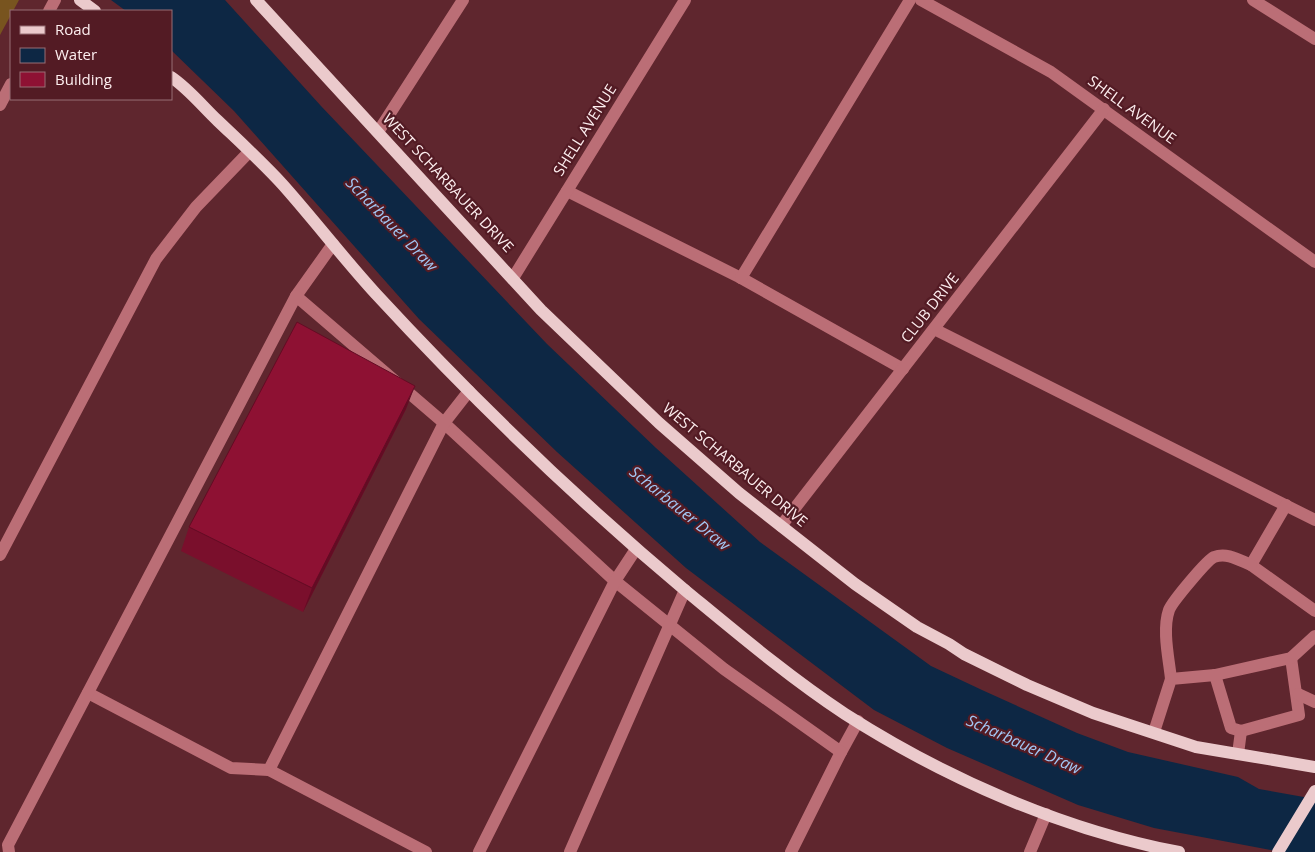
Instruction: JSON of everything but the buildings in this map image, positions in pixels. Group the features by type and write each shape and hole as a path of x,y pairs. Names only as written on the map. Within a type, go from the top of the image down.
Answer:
{"main road":[{"path":"80,0 94,10"},
{"name":"WEST SCHARBAUER DRIVE","path":"256,0 541,310 617,385 739,493 855,584 931,636 1027,685 1093,713 1196,746 1315,767"},
{"path":"172,78 282,184 375,292 469,391 574,494 685,590 800,682 858,721 954,776 1046,814 1109,836 1179,852"},
{"path":"1278,852 1315,791"}],"street":[{"path":"378,132 462,0"},
{"name":"SHELL AVENUE","path":"513,278 685,0"},
{"path":"741,278 910,0"},
{"name":"SHELL AVENUE","path":"921,0 1051,72 1315,262"},
{"path":"1253,0 1315,38"},
{"path":"0,106 10,86"},
{"name":"CLUB DRIVE","path":"781,526 1104,109"},
{"path":"0,555 156,258 196,207 250,152"},
{"path":"567,191 741,278 903,369"},
{"path":"9,852 8,845 296,296 333,244"},
{"path":"296,296 444,423 615,581 724,669 841,752"},
{"path":"934,329 1315,520"},
{"path":"269,770 444,423 469,391"},
{"path":"1251,565 1286,505"},
{"path":"479,852 615,581 636,549"},
{"path":"1154,732 1171,680 1166,625 1169,609 1213,557 1229,555 1251,565 1315,611"},
{"path":"570,852 668,624 685,590"},
{"path":"1171,680 1215,676 1291,658 1315,636"},
{"path":"1215,676 1231,728 1241,732 1299,715 1298,694 1291,658"},
{"path":"88,693 231,768 269,770 426,852"},
{"path":"1298,694 1315,702"},
{"path":"791,852 858,721"},
{"path":"1238,754 1241,732"},
{"path":"1030,852 1046,814"}],"shaded area":[{"path":"0,0 19,0 14,10 10,10 10,17 0,35"}],"water":[{"name":"Scharbauer Draw","path":"111,0 225,0 321,106 547,344 656,448 760,542 931,666 1077,733 1128,752 1238,777 1259,789 1315,799 1315,852 1281,852 1154,828 1078,805 947,748 874,710 686,568 557,452 419,319 234,111 172,51 172,10 125,10"}]}
